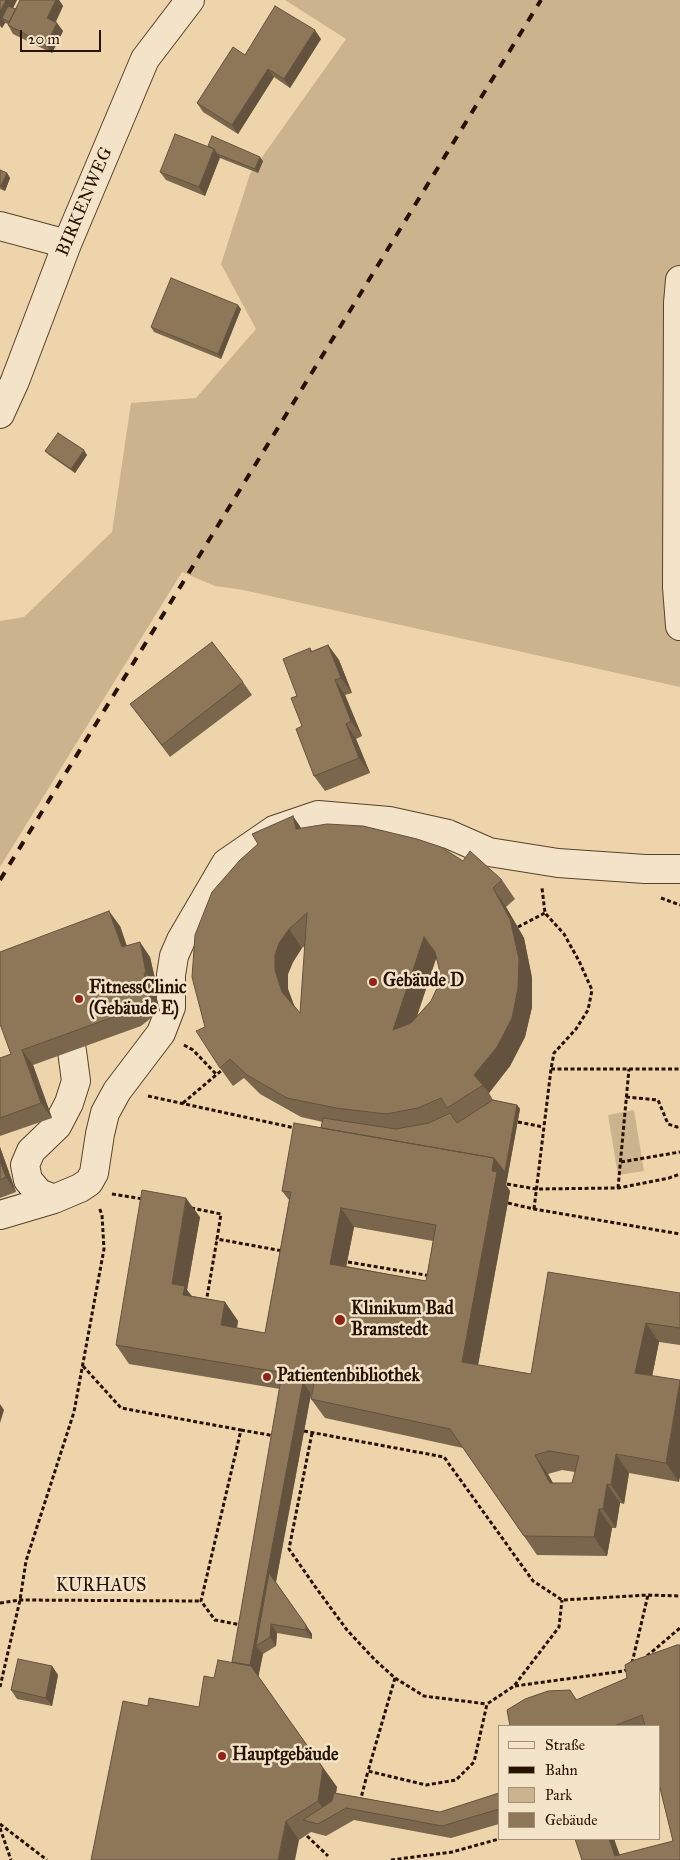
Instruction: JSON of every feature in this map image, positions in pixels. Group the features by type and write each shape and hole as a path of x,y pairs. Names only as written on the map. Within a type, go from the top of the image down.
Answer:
{"street":[{"name":"BIRKENWEG","path":"0,414 15,381 67,244 145,59 190,0"},
{"path":"0,226 67,244"},
{"path":"680,280 678,303 676,587 680,626"},
{"path":"0,1215 90,1186 105,1113 117,1091 162,1032 171,1007 171,975 174,956 181,940 226,863 274,830 318,815 389,821 448,834 489,852 558,863 645,869 680,869"},
{"path":"54,1199 39,1193 28,1180 25,1165 31,1151 57,1126 70,1103 76,1081 72,1051"}],"path":[{"path":"534,1209 554,1052 576,1029 588,1010 592,990 564,934 545,913 543,898"},
{"path":"518,927 545,913"},
{"path":"162,1032 193,1050 216,1075"},
{"path":"551,1069 680,1069"},
{"path":"618,1188 629,1069"},
{"path":"183,1103 222,1070"},
{"path":"117,1091 183,1103 296,1128"},
{"path":"626,1097 658,1100 668,1124 677,1128 680,1126"},
{"path":"518,1122 544,1127"},
{"path":"621,1162 680,1152"},
{"path":"506,1184 536,1188 618,1188 680,1174"},
{"path":"90,1186 146,1200"},
{"path":"0,1687 20,1600 26,1561 74,1412 104,1249 102,1214 90,1186"},
{"path":"508,1203 680,1234"},
{"path":"184,1207 221,1214 206,1305"},
{"path":"217,1239 288,1251"},
{"path":"348,1262 437,1277"},
{"path":"83,1365 121,1408 282,1438"},
{"path":"241,1430 201,1601 216,1620 249,1627"},
{"path":"304,1431 444,1457 533,1580 562,1600 648,1595 680,1596"},
{"path":"312,1433 289,1549 347,1630 395,1678 424,1696 487,1704 514,1686 559,1627 562,1600"},
{"path":"631,1667 648,1595"},
{"name":"KURHAUS","path":"0,1603 20,1600 201,1601"},
{"path":"646,1657 680,1628"},
{"path":"514,1686 624,1671 638,1662"},
{"path":"631,1667 636,1672"},
{"path":"358,1808 395,1678"},
{"path":"368,1771 426,1785 456,1780 474,1762 487,1704"},
{"path":"0,1824 46,1860"},
{"path":"0,1828 11,1860"},
{"path":"307,1836 328,1856"},
{"path":"391,1860 452,1852 498,1839"}],"green space":[{"path":"285,0 680,0 680,687 243,590 215,586 182,572 0,867 0,621 24,617 112,532 131,403 196,398 256,329 221,264 250,174 346,39"},
{"path":"634,1110 644,1171 618,1175 608,1115"}],"building":[{"path":"0,0 6,0 0,12"},
{"path":"20,0 56,0 47,18 57,23 46,45 8,25"},
{"path":"8,6 16,9 9,22 2,18"},
{"path":"275,6 315,30 284,79 268,69 232,125 197,103 233,47 245,55"},
{"path":"175,134 214,149 199,187 160,172"},
{"path":"212,136 260,157 255,169 217,154 214,149 208,146"},
{"path":"0,170 7,173 1,186 0,186"},
{"path":"171,278 238,305 218,354 151,327"},
{"path":"58,433 84,450 71,469 45,451"},
{"path":"212,642 243,682 162,745 130,704"},
{"path":"328,645 341,678 335,680 351,721 346,724 359,758 314,776 296,729 302,726 291,698 297,696 283,659 310,648 311,652"},
{"name":"Gebäude D","path":"293,816 296,829 327,824 363,826 441,847 463,861 470,851 502,880 493,888 510,919 519,959 518,988 512,1018 497,1047 474,1075 483,1085 447,1108 441,1098 418,1108 386,1114 336,1108 287,1098 247,1075 230,1059 220,1068 196,1031 205,1027 192,977 195,935 212,892 240,860 258,844 252,834","holes":["307,913 300,1013 282,992 275,970 275,955 279,943 289,929","424,937 435,952 439,968 438,986 431,1001 411,1023 393,1030"]},
{"name":"FitnessClinic (Gebäude E)","path":"109,911 122,947 140,942 146,973 144,973 150,996 130,1011 22,1050 41,1103 0,1118 0,1058 11,1054 0,1024 0,952"},
{"path":"493,1100 517,1105 505,1172 494,1158 321,1128 323,1118 396,1129 429,1123 450,1113 457,1123"},
{"path":"294,1123 494,1158 492,1171 497,1172 462,1362 531,1374 548,1272 680,1293 680,1328 646,1323 635,1373 680,1380 666,1463 616,1454 611,1485 607,1484 603,1509 599,1509 594,1537 524,1536 450,1429 311,1399 315,1378 116,1345 142,1190 186,1198 172,1284 185,1286 183,1295 225,1302 221,1325 265,1333 291,1192 282,1191","holes":["341,1208 436,1225 426,1281 330,1264","549,1451 579,1456 572,1483 550,1483 535,1455"]},
{"path":"0,1161 6,1177 0,1180"},
{"path":"281,1379 303,1382 250,1665 232,1662"},
{"path":"269,1573 306,1625 306,1630 271,1624 270,1637 256,1646"},
{"path":"680,1645 680,1860 582,1860 575,1840 609,1840 615,1856 673,1841 660,1788 660,1725 645,1725 642,1715 617,1725 510,1725 507,1710 525,1699 548,1691 570,1690 576,1700 627,1678 625,1665"},
{"path":"18,1659 52,1666 46,1698 11,1690"},
{"name":"Hauptgebäude","path":"218,1660 251,1666 323,1768 318,1801 286,1821 278,1860 91,1860 123,1701 148,1706 149,1698 199,1707 204,1676 214,1678"},
{"path":"334,1793 440,1812 498,1793 498,1809 442,1826 346,1808 318,1824 303,1820 332,1801"}],"railway":[{"path":"0,880 541,0"}],"place":[{"name":"Gebäude D","path":"373,982"},
{"name":"FitnessClinic (Gebäude E)","path":"79,999"},
{"name":"Klinikum Bad Bramstedt","path":"340,1320"},
{"name":"Patientenbibliothek","path":"267,1377"},
{"name":"Hauptgebäude","path":"222,1756"}]}
